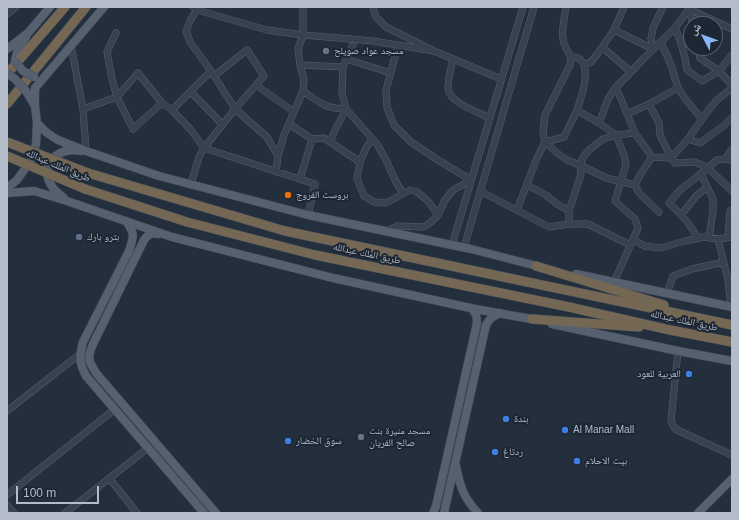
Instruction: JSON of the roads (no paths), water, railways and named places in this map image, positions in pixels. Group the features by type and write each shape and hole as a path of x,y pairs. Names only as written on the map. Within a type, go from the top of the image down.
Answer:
{"highway":[{"path":"7,74 65,7"},
{"path":"7,104 86,7"},
{"name":"طريق الملك عبدالله","path":"7,142 88,173 285,231 732,325"},
{"name":"طريق الملك عبدالله","path":"7,156 85,189 187,222 315,255 732,342"},
{"path":"536,266 716,322"},
{"path":"532,319 670,330"}],"main road":[{"path":"48,72 34,77 23,71 15,61 17,52 28,33 50,7"},
{"path":"7,188 17,180 31,160 36,144 37,123 35,88 104,7"},
{"path":"7,49 28,33"},
{"path":"7,74 15,79 26,91 35,106"},
{"path":"37,123 47,133 58,140 159,176 308,215 464,247 536,266 731,306"},
{"path":"67,201 53,189 47,178 48,167 53,158 62,153 71,150 86,151"},
{"path":"7,193 34,191 172,237"},
{"path":"126,221 132,230 133,238 129,251 83,342 80,354 81,365 86,376 204,513"},
{"path":"216,513 96,373 89,362 89,354 92,344 144,240 149,234 154,233 172,237 333,278 732,362"},
{"path":"433,513 436,506 477,323 476,313 471,308"},
{"path":"444,513 486,325 493,316 500,313"},
{"path":"455,462 463,494 478,513"},
{"path":"698,513 732,479"}],"street":[{"path":"7,14 16,7"},
{"path":"276,172 278,156 284,134 303,91 304,80 298,49 303,35 303,7"},
{"path":"373,7 376,17 386,27 434,51 501,79"},
{"path":"464,247 534,7"},
{"path":"566,7 562,35 571,57 570,65 545,115 543,133 545,142 567,160 606,178 635,185"},
{"path":"584,65 591,62 614,30 624,7"},
{"path":"278,156 267,138 235,109 213,74 190,42 186,31 195,8 267,30 303,35 373,41 434,51"},
{"path":"452,245 521,8"},
{"path":"653,50 651,39 661,8"},
{"path":"599,123 608,100 616,87 675,28 689,8 732,29"},
{"path":"675,28 681,41 687,70 702,81 719,71 732,55"},
{"path":"614,30 653,50"},
{"path":"116,33 107,52 117,97 133,129 162,103"},
{"path":"355,40 343,67 342,93 346,109 377,144 403,193"},
{"path":"661,42 671,65 678,88 702,119"},
{"path":"71,46 83,110 86,151"},
{"path":"398,46 386,90 387,108 394,125 411,142 472,180"},
{"path":"602,47 631,72"},
{"path":"172,110 213,74 247,50 264,76 222,124 204,148 199,157 191,184"},
{"path":"700,56 700,58 719,71 732,85"},
{"path":"517,210 537,158 545,142 564,137 577,110 584,87 584,65 578,58 571,57"},
{"path":"346,59 391,73"},
{"path":"454,60 449,77 448,89 451,96 458,102 490,118"},
{"path":"300,65 343,67"},
{"path":"83,110 117,97 138,73 162,103 172,110 191,130 204,148 314,184 308,215"},
{"path":"256,85 294,112"},
{"path":"616,87 635,133 652,157"},
{"path":"626,114 649,104 678,88"},
{"path":"671,158 688,139 717,100 732,88"},
{"path":"303,91 321,104 335,109 346,109"},
{"path":"191,92 222,124"},
{"path":"649,104 659,124 660,135 671,158 676,163 695,162 708,168 732,191"},
{"path":"330,142 346,109"},
{"path":"577,110 616,135 626,164 616,200 635,219 638,228 614,282"},
{"path":"688,139 700,143 732,118"},
{"path":"289,124 312,139 324,138 360,162"},
{"path":"569,224 570,211 581,174 580,165 583,157 603,139 616,135 635,133"},
{"path":"300,179 312,139"},
{"path":"372,139 360,162 357,179 364,196 374,202 386,203 410,190 417,192 428,201 438,215"},
{"path":"725,159 732,149"},
{"path":"652,157 671,158"},
{"path":"635,185 652,157"},
{"path":"698,238 682,214 669,203 680,190 717,160 725,159 732,161"},
{"path":"701,174 713,199 714,210 709,238"},
{"path":"387,231 398,226 424,227 438,215 445,200 453,190 472,180"},
{"path":"527,185 546,195 557,204 570,211"},
{"path":"635,185 639,193 659,212"},
{"path":"682,214 696,196 707,188"},
{"path":"480,191 549,227 569,224 588,224 632,242 660,248 704,237 718,239 730,237 730,211 732,210"},
{"path":"461,215 472,219"},
{"path":"718,239 728,280 731,306"},
{"path":"667,293 673,276 692,269 724,262"},
{"path":"678,351 671,415 673,426 677,430 732,455"},
{"path":"7,410 80,354"},
{"path":"7,495 115,409"},
{"path":"65,513 73,511 109,478 148,448"},
{"path":"109,478 137,513"},
{"path":"7,505 14,513"}],"place":[{"name":"مسجد عواد صويلح","path":"326,51"},
{"name":"بروست الفروج","path":"288,195"},
{"name":"بترو بارك","path":"79,237"},
{"name":"العربية للعود","path":"689,374"},
{"name":"بندة","path":"506,419"},
{"name":"Al Manar Mall","path":"565,430"},
{"name":"مسجد منيرة بنت صالح الفريان","path":"361,437"},
{"name":"سوق الخضار","path":"288,441"},
{"name":"ردتاغ","path":"495,452"},
{"name":"بيت الاحلام","path":"577,461"}]}
